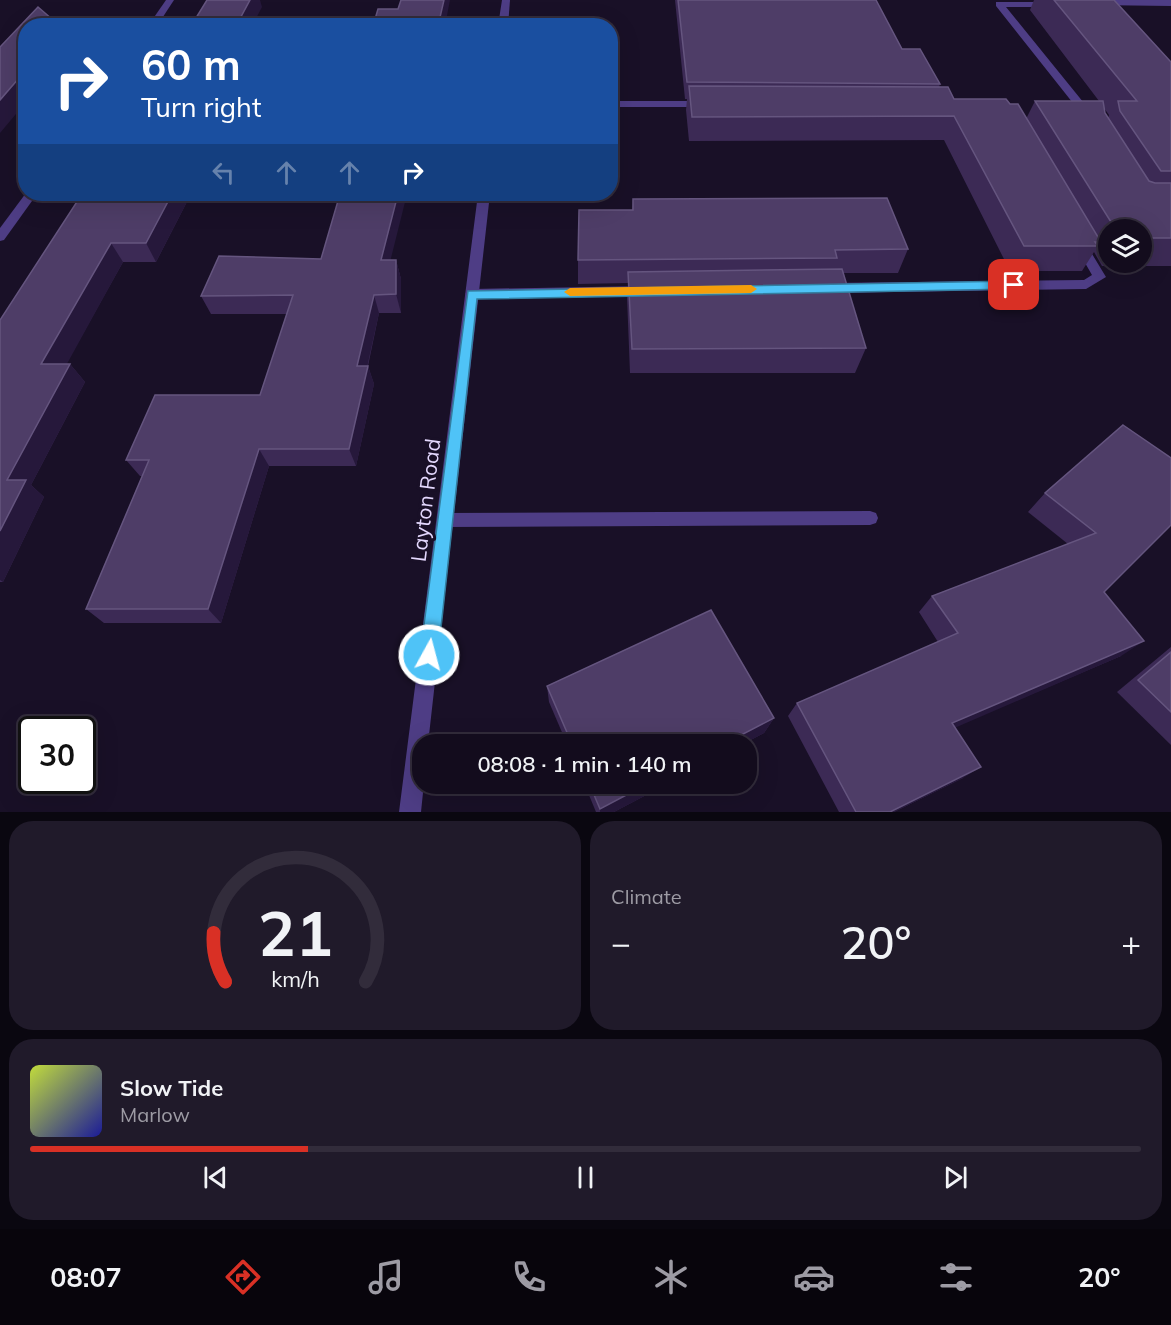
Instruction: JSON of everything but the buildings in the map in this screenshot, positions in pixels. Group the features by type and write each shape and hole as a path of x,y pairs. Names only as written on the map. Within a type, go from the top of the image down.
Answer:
{"street":[{"path":"158,18 170,0"},
{"path":"504,18 506,0"},
{"path":"1091,3 1171,3"},
{"path":"1068,4 999,4 1093,122"},
{"path":"618,104 726,104"},
{"path":"0,237 26,201"},
{"name":"Layton Road","path":"410,812 483,201"},
{"path":"812,288 1086,284 1099,277 1070,226"},
{"path":"472,294 657,291"},
{"path":"445,520 870,518"}],"slow traffic":[{"path":"570,292 751,289"}],"route":[{"path":"429,655 472,294 1014,285"}]}
